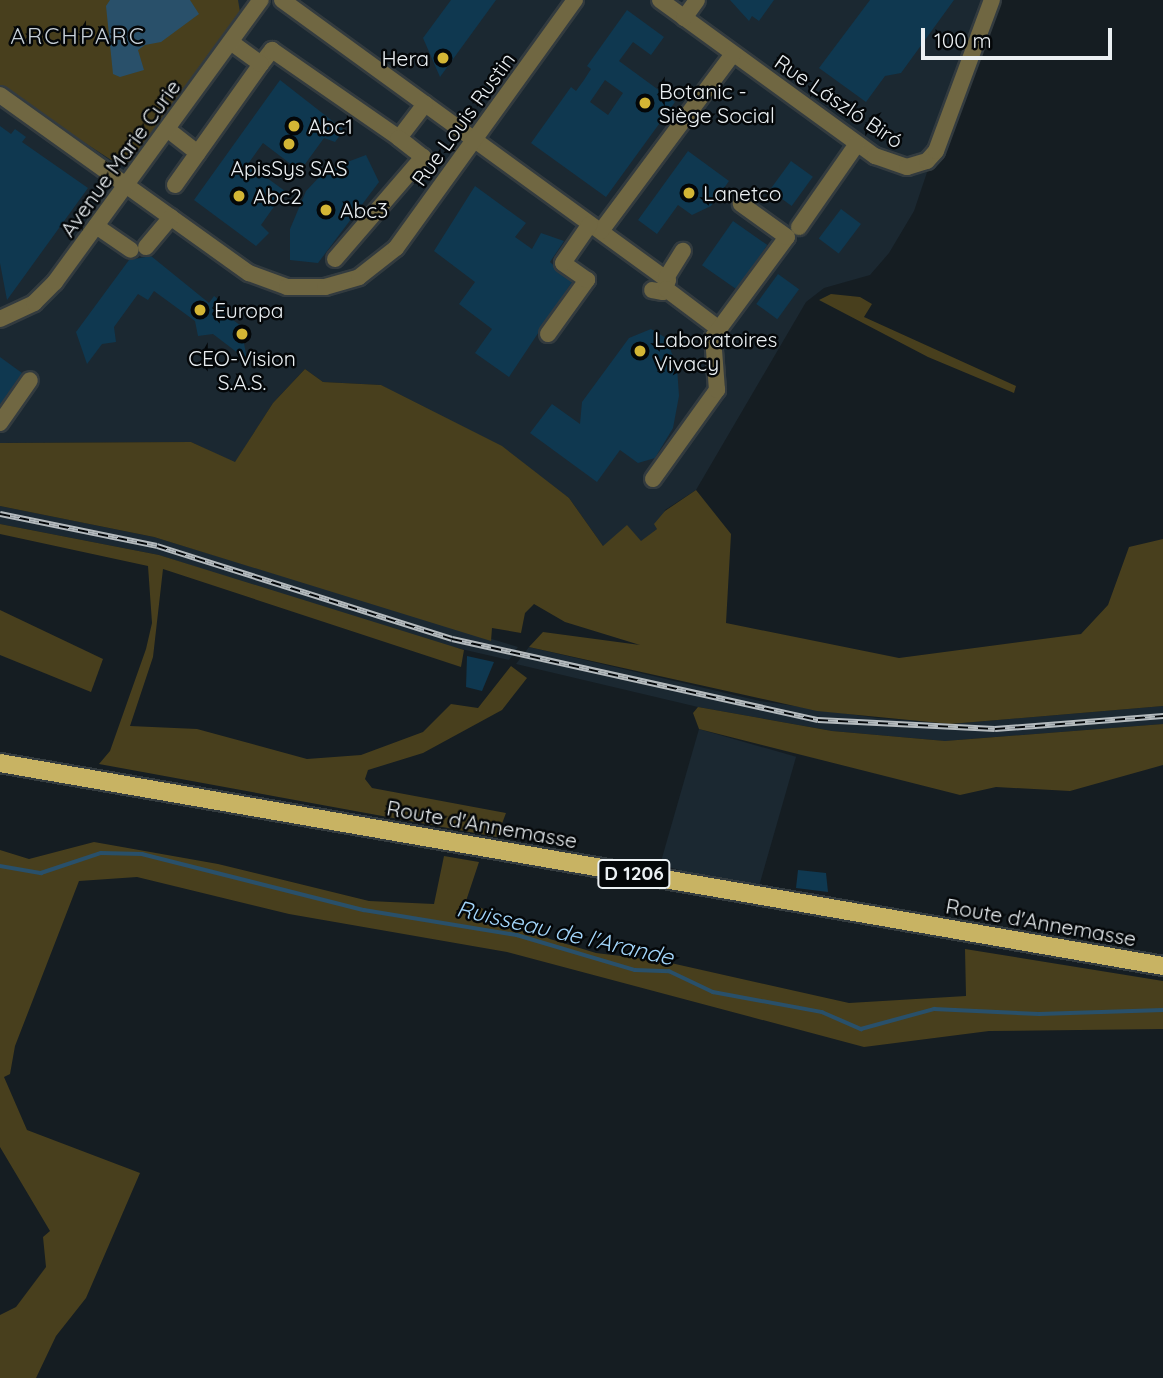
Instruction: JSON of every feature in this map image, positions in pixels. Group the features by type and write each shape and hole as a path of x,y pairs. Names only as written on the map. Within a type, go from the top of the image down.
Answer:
{"main road":[{"name":"Route d'Annemasse","path":"0,763 1163,966"}],"street":[{"path":"282,0 595,228 661,286 718,328"},
{"name":"Rue Louis Rustin","path":"0,95 127,183 249,273 295,288 324,287 359,277 401,241 575,0"},
{"name":"Rue László Biró","path":"660,0 857,144 894,166 927,161 960,85 992,0"},
{"path":"684,18 697,0"},
{"name":"Avenue Marie Curie","path":"0,319 48,290 259,2"},
{"path":"231,42 261,64"},
{"path":"175,185 272,50 423,157 335,259"},
{"path":"548,334 587,280 564,263 580,239 595,228 733,54"},
{"path":"399,138 425,104"},
{"path":"167,129 198,153"},
{"path":"799,226 857,144"},
{"path":"653,479 717,390 712,345 718,328 787,237 741,204"},
{"path":"96,226 139,249 171,217"},
{"path":"661,286 683,251"},
{"path":"0,423 30,380"}],"shaded area":[{"path":"0,0 985,0 914,211 889,253 870,275 824,288 806,302 696,490 665,510 657,529 641,542 603,546 569,498 381,385 323,382 305,369 273,403 235,463 191,442 0,443"},
{"path":"0,0 238,0 240,12 134,160 119,165 0,88"},
{"path":"831,294 860,297 872,304 864,317 1016,386 1014,393 928,357 819,300"},
{"path":"305,369 323,382 381,385 502,446 569,498 603,546 627,525 641,541 657,529 654,524 665,511 696,490 731,534 726,623 899,658 1081,634 1108,605 1129,547 1163,539 1163,706 950,724 817,711 529,647 543,632 640,645 565,622 534,604 525,613 521,633 492,628 491,641 154,537 0,506 0,443 191,442 235,462 273,403"},
{"path":"0,506 154,537 518,647 509,660 413,638 159,555 0,524"},
{"path":"0,524 159,555 464,650 461,667 163,569 153,657 130,726 197,729 307,759 361,755 423,732 451,704 478,708 511,666 527,678 502,710 423,753 368,770 365,779 372,788 506,813 497,837 99,764 110,751 146,649 152,623 148,566 0,534"},
{"path":"0,610 103,659 91,692 0,655"},
{"path":"529,647 760,701 877,718 950,724 1163,706 1163,724 945,741 832,731 698,707 516,664"},
{"path":"698,707 832,731 945,741 1163,724 1163,765 1070,791 996,787 960,795 699,729 693,713"},
{"path":"699,729 796,757 757,892 660,865"},
{"path":"94,842 218,864 369,901 434,904 444,856 479,862 466,901 550,939 596,953 662,961 849,1003 966,996 965,949 1163,981 1163,1029 989,1031 864,1047 507,952 289,914 137,877 79,881 15,1046 10,1074 4,1077 27,1130 140,1173 86,1298 56,1336 36,1378 0,1378 0,1315 16,1307 46,1267 43,1237 50,1231 0,1147 0,850 29,859"}],"water":[{"path":"110,0 190,0 199,14 161,42 145,45 138,50 144,70 120,77 113,74 106,6"}],"building":[{"name":"Hera","path":"451,0 496,0 440,77 423,38"},
{"path":"730,0 774,0 759,21 752,16 749,21"},
{"path":"870,0 954,0 901,73 885,76 866,102 819,68"},
{"name":"Botanic - Siège Social","path":"627,10 664,37 651,55 633,42 619,61 675,102 606,197 531,143 571,87 576,91 591,69 587,66","holes":["605,80 623,93 608,115 590,102"]},
{"path":"280,80 344,130 335,142 324,138 300,171 263,143 248,164 285,191 261,225 269,233 256,246 194,200"},
{"path":"0,126 11,134 15,129 26,137 22,142 88,188 7,300 0,263"},
{"name":"Lanetco","path":"688,151 729,181 711,206 692,215 678,205 657,234 638,220"},
{"name":"Abc3","path":"366,155 379,182 318,263 290,260 290,229 306,191 326,170"},
{"path":"791,161 813,177 792,206 770,190"},
{"path":"475,186 526,223 515,237 532,249 541,233 564,241 550,262 572,282 509,377 475,353 492,329 459,304 475,282 434,251"},
{"path":"841,209 861,224 839,254 819,239"},
{"path":"733,221 767,245 736,289 702,265"},
{"name":"Europa","path":"151,256 209,303 214,296 231,309 226,315 251,333 244,343 247,360 213,334 198,336 195,321 154,291 148,300 138,294 114,327 116,342 102,344 87,364 76,332 129,260"},
{"path":"778,274 799,289 777,319 756,304"},
{"path":"651,329 666,338 677,367 679,396 673,428 655,458 638,463 620,450 597,482 530,433 552,404 580,424 582,402 629,338"},
{"path":"0,357 22,373 0,405"},
{"path":"467,656 494,662 482,691 466,687"},
{"path":"798,870 826,873 828,892 796,888"}],"waterway":[{"name":"Ruisseau de l'Arande","path":"0,866 41,873 101,853 142,854 364,910 517,935 635,970 669,971 713,992 822,1012 861,1029 934,1009 1039,1014 1163,1010"}],"railway":[{"path":"0,514 157,546 452,639 818,720 995,729 1163,716"}],"place":[{"name":"Hera","path":"443,58"},
{"name":"Botanic - Siège Social","path":"645,103"},
{"name":"Abc1","path":"294,126"},
{"name":"ApisSys SAS","path":"289,144"},
{"name":"Lanetco","path":"689,193"},
{"name":"Abc2","path":"239,196"},
{"name":"Abc3","path":"326,210"},
{"name":"Europa","path":"200,310"},
{"name":"CEO-Vision S.A.S.","path":"242,334"},
{"name":"Laboratoires Vivacy","path":"640,351"}],"district":[{"name":"ARCHPARC","path":"78,36"}]}
